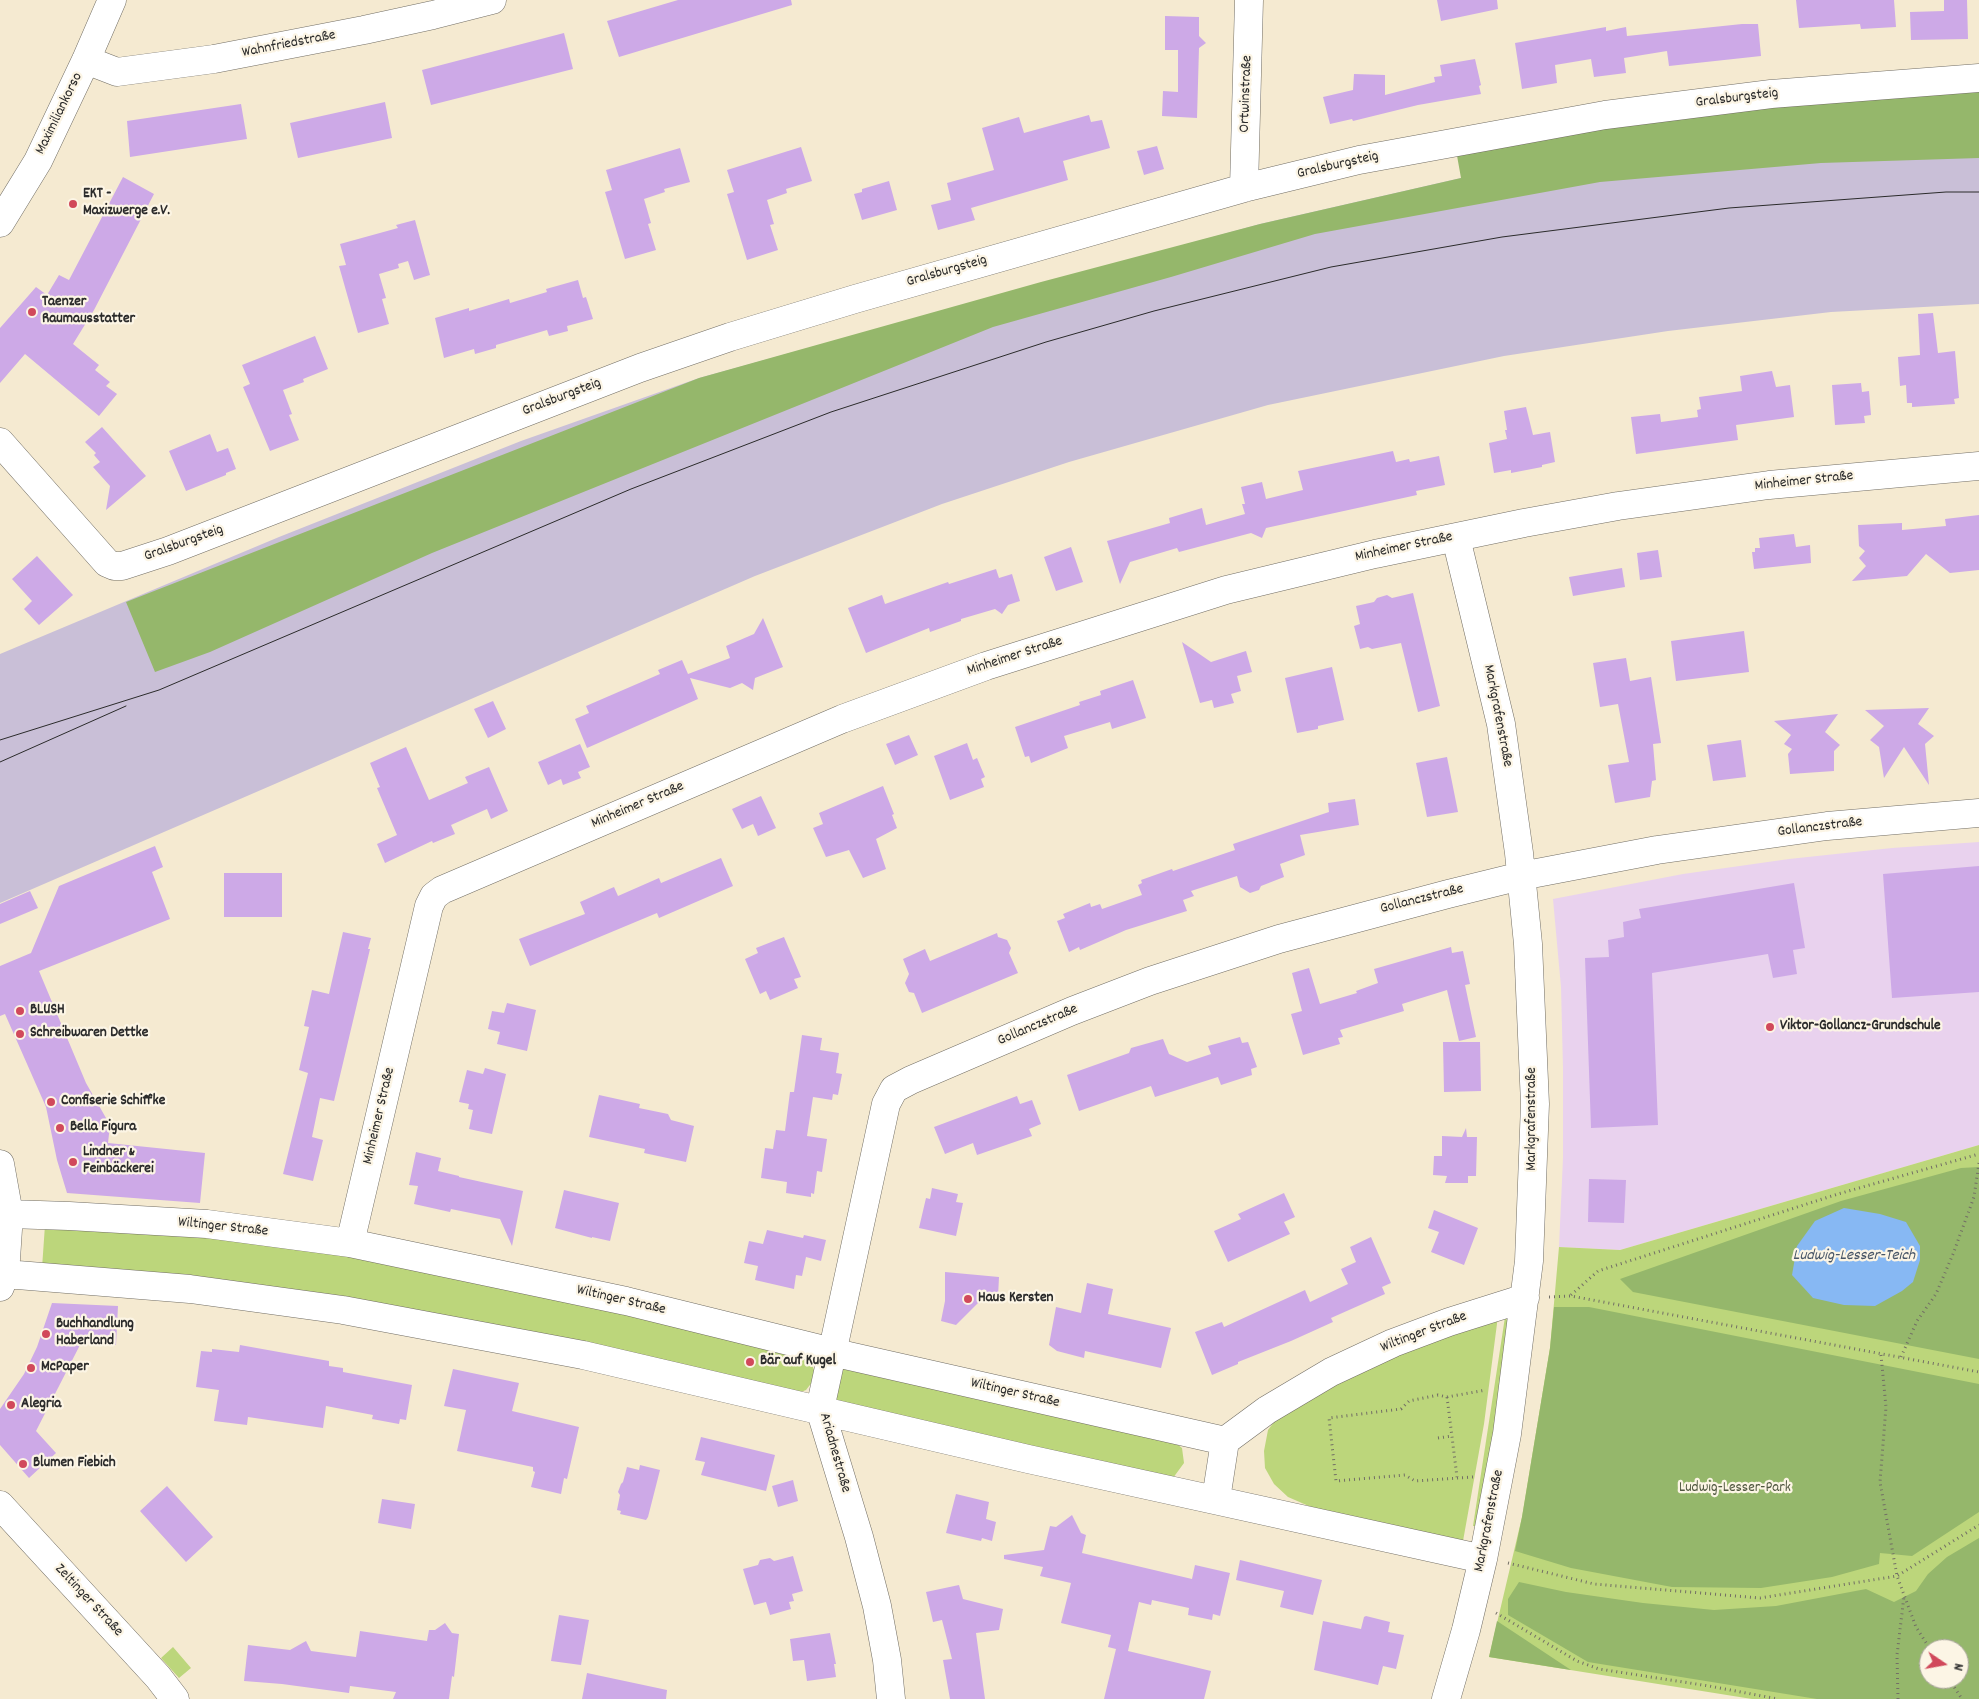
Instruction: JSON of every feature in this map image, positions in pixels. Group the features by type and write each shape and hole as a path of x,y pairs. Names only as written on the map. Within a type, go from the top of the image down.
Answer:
{"street":[{"name":"Maximiliankorso","path":"0,223 38,161 112,0"},
{"name":"Wahnfriedstraße","path":"86,60 116,72 214,59 364,30 492,0"},
{"name":"Ortwinstraße","path":"1244,188 1248,0"},
{"name":"Gralsburgsteig","path":"0,442 107,563 114,566 122,566 168,551 640,368 730,337 855,299 1244,188 1359,160 1605,115 1771,94 1979,78"},
{"name":"Minheimer Straße","path":"350,1243 426,915 434,896 442,890 842,719 986,666 1225,591 1375,554 1524,523 1618,506 1764,485 1979,466"},
{"name":"Markgrafenstraße","path":"1446,1699 1466,1630 1483,1559 1507,1434 1538,1298 1529,1261 1535,1104 1528,944 1521,876 1501,724 1456,538"},
{"name":"Gollanczstraße","path":"892,1091 911,1080 1079,1008 1217,958 1355,918 1521,876 1657,850 1827,826 1979,813"},
{"name":"Ariadnestraße","path":"891,1699 887,1660 877,1606 860,1537 820,1409 886,1104 892,1091"},
{"path":"0,1164 9,1214 2,1281 190,1289 354,1312 583,1355 1038,1461 1483,1559"},
{"name":"Wiltinger Straße","path":"9,1214 207,1224 350,1243 626,1302 832,1352 1225,1441 1268,1410 1330,1372 1393,1343 1449,1322 1538,1298"},
{"path":"1216,1499 1225,1441"},
{"name":"Zeltinger Straße","path":"0,1505 158,1677 175,1699"}],"path":[{"path":"1571,1296 1598,1271 1838,1194 1979,1154"},
{"path":"1901,1357 1918,1321 1936,1294 1953,1254 1974,1197 1979,1163"},
{"path":"1538,1298 1571,1296 1979,1372"},
{"path":"1881,1355 1886,1406 1880,1482 1897,1576 1916,1627 1924,1639"},
{"path":"1478,1476 1415,1481 1405,1475 1336,1481 1329,1418 1401,1410 1409,1401 1438,1395 1447,1397 1492,1389"},
{"path":"1447,1397 1457,1477"},
{"path":"1438,1438 1452,1436"},
{"path":"1483,1559 1594,1584 1760,1598 1897,1576 1979,1525"},
{"path":"1898,1699 1896,1655 1904,1595"},
{"path":"1495,1612 1577,1661 1599,1669 1778,1699"}],"shaded area":[{"path":"1979,115 1979,304 1831,312 1668,331 1504,356 1268,405 1069,462 942,504 755,576 0,903 0,654 279,537 521,441 699,378 1260,224 1461,178"},
{"name":"Viktor-Gollancz-Grundschule","path":"1979,842 1979,1145 1620,1250 1559,1247 1563,1158 1563,1068 1561,987 1553,899 1683,874 1789,859 1892,848"}],"green space":[{"path":"1979,85 1979,158 1821,163 1600,182 1315,234 993,327 432,553 210,652 155,672 126,602 699,378 1041,282 1260,224 1461,178 1456,150 1606,125"},
{"name":"Ludwig-Lesser-Park","path":"1979,1145 1979,1699 1752,1699 1489,1657 1522,1517 1550,1348 1559,1247 1620,1250"},
{"path":"1979,1167 1979,1359 1633,1292 1620,1279 1841,1201 1961,1168"},
{"path":"45,1225 280,1243 583,1303 810,1359 814,1370 813,1381 806,1390 793,1395 42,1268"},
{"path":"1554,1307 1589,1307 1979,1384 1979,1512 1912,1556 1880,1553 1879,1564 1832,1577 1761,1588 1672,1587 1571,1568 1515,1551 1550,1348"},
{"path":"1498,1316 1484,1424 1463,1541 1311,1507 1288,1497 1274,1484 1265,1468 1264,1451 1268,1430 1283,1410 1382,1359"},
{"path":"1505,1317 1510,1324 1510,1333 1478,1526 1473,1526"},
{"path":"846,1367 1171,1439 1182,1448 1184,1463 1173,1478 1159,1480 837,1400 832,1392 837,1374"},
{"path":"1979,1538 1979,1699 1817,1699 1588,1662 1508,1615 1508,1599 1519,1582 1566,1592 1643,1603 1714,1610 1776,1606 1866,1589 1894,1602 1916,1591 1928,1574 1947,1557"},
{"path":"1497,1621 1571,1670 1489,1657"},
{"path":"173,1647 191,1668 179,1678 161,1658"}],"water":[{"name":"Ludwig-Lesser-Teich","path":"1844,1208 1880,1214 1906,1222 1920,1246 1920,1260 1913,1282 1902,1291 1875,1306 1844,1305 1813,1298 1792,1275 1797,1246 1815,1221"}],"building":[{"path":"678,0 791,0 792,5 619,57 607,21"},
{"path":"1437,0 1497,0 1498,9 1441,21"},
{"path":"1796,0 1894,0 1896,27 1861,29 1860,24 1799,28"},
{"path":"1944,0 1967,0 1968,39 1911,40 1910,12 1944,11"},
{"path":"1165,16 1199,17 1199,36 1206,43 1199,48 1197,118 1162,116 1163,91 1178,92 1178,50 1165,50"},
{"path":"1758,24 1761,56 1669,66 1667,51 1624,58 1626,73 1594,77 1591,59 1555,65 1557,83 1522,89 1515,43 1606,27 1606,31 1626,27 1627,36"},
{"path":"564,33 573,69 431,105 422,70"},
{"path":"1475,59 1481,85 1479,86 1481,94 1418,105 1353,121 1352,119 1330,124 1323,97 1353,90 1354,74 1385,75 1385,95 1435,82 1434,77 1442,76 1440,65"},
{"path":"385,102 392,138 298,158 290,123"},
{"path":"241,104 247,139 130,157 127,121"},
{"path":"1089,115 1091,122 1102,120 1110,148 1063,161 1068,180 971,208 975,220 938,230 931,205 951,200 947,183 994,170 982,128 1019,117 1024,133"},
{"path":"1157,146 1164,169 1144,175 1137,151"},
{"path":"801,147 812,181 786,189 787,193 767,200 774,224 770,225 778,250 747,260 727,194 734,192 727,170"},
{"path":"680,148 690,182 664,189 665,192 644,199 651,223 648,224 656,250 625,259 605,192 612,190 606,170"},
{"path":"123,177 154,194 94,310 73,344 99,365 95,370 110,382 106,386 117,394 99,416 25,354 0,383 0,328 36,287 47,295 59,275 69,280"},
{"path":"889,181 897,210 862,220 854,194 862,192 862,189"},
{"path":"415,220 430,275 414,280 408,261 398,264 399,268 379,274 386,298 382,299 389,324 358,333 339,266 346,265 340,244 398,228 396,225"},
{"path":"578,280 583,298 586,297 593,319 567,326 568,331 549,336 547,330 496,345 496,348 475,354 474,349 444,358 435,318 469,308 469,311 509,299 510,303 547,292 546,289"},
{"path":"1933,313 1938,353 1955,351 1959,398 1954,399 1955,404 1912,407 1912,403 1907,403 1906,385 1900,386 1898,357 1920,355 1918,314"},
{"path":"315,336 328,369 303,379 304,382 283,390 292,414 289,415 299,440 270,451 243,387 250,384 242,365"},
{"path":"1772,371 1776,387 1790,385 1794,417 1736,425 1738,440 1636,454 1631,417 1660,414 1661,422 1698,417 1697,410 1701,409 1699,397 1742,391 1740,376"},
{"path":"1861,383 1862,392 1869,391 1871,415 1864,416 1865,423 1835,425 1832,385"},
{"path":"1526,407 1533,435 1550,432 1555,462 1542,465 1542,467 1511,473 1511,470 1494,473 1489,443 1507,439 1504,411"},
{"path":"102,427 146,476 106,510 110,486 93,467 100,462 94,455 96,453 85,442"},
{"path":"210,434 217,452 228,448 236,469 186,491 169,451"},
{"path":"1393,451 1396,462 1409,459 1410,462 1439,456 1445,485 1416,491 1417,495 1266,528 1262,538 1251,533 1179,552 1177,548 1130,562 1120,584 1107,541 1170,523 1169,518 1202,508 1206,525 1245,514 1242,504 1245,504 1241,487 1262,482 1266,499 1303,490 1298,471"},
{"path":"1979,515 1979,570 1950,573 1926,554 1907,576 1852,581 1866,566 1859,558 1865,551 1859,546 1858,525 1902,523 1902,530 1946,526 1945,519"},
{"path":"1794,534 1796,547 1810,545 1811,563 1754,569 1752,552 1755,552 1755,548 1760,548 1759,538"},
{"path":"1071,547 1083,582 1056,591 1044,557"},
{"path":"1658,550 1662,577 1640,580 1637,553"},
{"path":"37,556 73,595 39,625 24,609 32,601 12,579"},
{"path":"1622,568 1625,587 1573,596 1569,577"},
{"path":"996,569 999,578 1012,574 1020,601 1008,605 1002,614 995,609 961,619 961,621 930,632 929,628 866,653 848,608 882,595 885,604 948,582 949,584"},
{"path":"1413,593 1440,706 1418,712 1401,643 1372,649 1368,647 1360,649 1354,626 1360,624 1356,606 1374,602 1377,598 1387,595 1392,598"},
{"path":"763,618 783,667 755,678 753,690 742,683 730,688 690,678 698,699 587,748 575,719 589,713 586,706 660,674 658,670 682,660 688,674 730,658 726,646 754,634"},
{"path":"1744,631 1749,672 1676,681 1671,641"},
{"path":"1182,642 1211,662 1246,651 1252,672 1237,676 1241,691 1231,694 1234,703 1214,708 1212,700 1200,703"},
{"path":"1626,658 1630,681 1651,677 1661,743 1653,744 1656,780 1652,781 1650,797 1615,803 1608,765 1629,762 1618,704 1600,707 1593,663"},
{"path":"1332,667 1344,720 1318,726 1318,729 1297,733 1285,678"},
{"path":"1133,680 1146,718 1112,729 1110,722 1064,736 1068,748 1031,763 1029,756 1025,757 1015,727 1080,705 1079,702 1101,695 1100,691"},
{"path":"493,701 506,729 488,738 474,709"},
{"path":"1929,708 1918,724 1934,736 1925,744 1929,785 1904,747 1884,778 1879,747 1870,740 1884,726 1865,710"},
{"path":"1838,714 1825,732 1840,745 1834,751 1834,771 1790,774 1788,754 1792,749 1784,744 1791,735 1774,721"},
{"path":"909,735 918,755 895,765 886,744"},
{"path":"1741,740 1746,777 1713,781 1707,745"},
{"path":"967,743 973,760 977,758 985,777 981,779 984,787 950,800 934,756"},
{"path":"580,744 590,767 578,772 581,778 563,785 561,779 548,785 538,762"},
{"path":"406,747 429,800 468,783 465,777 489,767 508,811 491,819 487,809 451,825 455,834 433,843 432,841 385,863 377,844 397,835 377,788 380,787 370,763"},
{"path":"1447,757 1458,812 1427,817 1416,763"},
{"path":"883,786 894,814 892,815 897,828 876,839 886,869 863,878 849,850 826,857 813,828 823,824 819,813"},
{"path":"761,796 776,828 758,836 753,824 742,829 732,809"},
{"path":"1355,799 1359,825 1300,835 1305,855 1280,864 1284,877 1261,886 1259,890 1250,893 1240,887 1237,876 1191,891 1194,896 1183,900 1187,911 1126,930 1080,950 1079,947 1069,952 1057,921 1065,918 1063,914 1090,903 1091,907 1100,904 1102,909 1142,895 1138,885 1142,883 1141,880 1235,850 1233,844 1329,812 1328,803"},
{"path":"155,846 163,867 152,872 170,919 39,971 86,1083 110,1125 108,1143 205,1153 200,1203 67,1193 57,1160 46,1107 5,1014 0,1016 0,966 31,953 59,886"},
{"path":"721,858 733,886 659,918 657,913 530,966 519,939 585,914 580,902 614,887 618,896 659,878 661,883"},
{"path":"1979,866 1979,992 1892,998 1883,874"},
{"path":"224,873 282,873 282,917 224,917"},
{"path":"1794,883 1805,948 1793,950 1797,974 1773,978 1768,954 1652,973 1658,1125 1591,1128 1585,958 1609,957 1608,940 1624,937 1623,922 1641,918 1639,909"},
{"path":"30,891 38,908 0,924 0,904"},
{"path":"343,932 371,938 368,949 370,949 334,1101 320,1098 312,1137 323,1140 313,1181 283,1174 308,1073 299,1070 309,1027 304,1026 312,990 329,994"},
{"path":"997,933 998,937 1007,940 1011,948 1009,953 1018,973 922,1013 914,993 909,992 905,983 909,974 903,959 925,949 930,961"},
{"path":"784,937 801,977 794,979 798,988 770,1000 766,991 760,994 745,959 758,953 756,948"},
{"path":"1451,947 1452,953 1463,951 1470,984 1465,985 1476,1037 1459,1041 1447,990 1402,1004 1404,1011 1340,1030 1343,1037 1338,1038 1340,1044 1303,1055 1291,1014 1302,1011 1292,973 1309,968 1320,1004 1357,993 1356,991 1378,983 1374,969"},
{"path":"507,1003 536,1010 527,1051 497,1044 500,1032 488,1029 492,1011 504,1013"},
{"path":"802,1035 822,1038 820,1050 839,1053 836,1073 842,1074 838,1095 833,1094 832,1100 813,1097 807,1136 827,1139 822,1172 817,1171 814,1194 811,1193 811,1197 786,1193 787,1182 761,1178 765,1148 773,1149 776,1130 785,1131 790,1092 794,1092"},
{"path":"1240,1037 1242,1043 1248,1042 1257,1067 1251,1069 1252,1075 1221,1085 1218,1077 1155,1097 1151,1086 1079,1111 1067,1075 1129,1053 1131,1048 1163,1039 1169,1054 1187,1062 1211,1054 1208,1046"},
{"path":"1443,1042 1480,1042 1481,1091 1444,1092"},
{"path":"485,1068 506,1074 492,1134 469,1129 473,1110 468,1109 469,1104 459,1102 467,1070 483,1074"},
{"path":"599,1095 640,1104 639,1108 668,1114 671,1120 694,1126 686,1162 644,1153 645,1149 589,1137"},
{"path":"1017,1096 1020,1104 1032,1100 1041,1124 1029,1129 1032,1136 977,1155 973,1143 945,1154 934,1127"},
{"path":"1466,1128 1467,1137 1477,1137 1476,1176 1468,1176 1468,1183 1445,1183 1447,1176 1433,1175 1434,1156 1442,1156 1442,1136 1462,1137"},
{"path":"416,1152 441,1158 438,1171 523,1191 512,1246 500,1219 451,1209 450,1212 414,1204 418,1186 409,1185"},
{"path":"1589,1179 1626,1180 1624,1223 1588,1222"},
{"path":"932,1188 958,1194 956,1202 963,1203 956,1236 919,1228 926,1198 930,1199"},
{"path":"564,1190 619,1203 610,1241 555,1228"},
{"path":"1284,1193 1295,1217 1284,1222 1290,1234 1228,1262 1214,1231 1241,1219 1238,1214"},
{"path":"1434,1210 1478,1228 1464,1265 1431,1252 1439,1232 1428,1228"},
{"path":"767,1230 803,1238 804,1235 826,1240 821,1261 806,1257 802,1276 796,1275 794,1289 755,1280 758,1266 744,1263 749,1241 763,1244"},
{"path":"1371,1237 1391,1283 1382,1287 1385,1294 1331,1318 1333,1322 1212,1375 1195,1332 1222,1322 1224,1327 1305,1290 1310,1302 1348,1284 1341,1269 1356,1262 1350,1247"},
{"name":"Haus Kersten","path":"945,1272 999,1277 998,1297 979,1302 956,1325 941,1321 945,1301"},
{"path":"1087,1283 1113,1289 1108,1314 1171,1328 1161,1368 1085,1351 1084,1358 1057,1351 1049,1345 1056,1307 1081,1313"},
{"path":"52,1303 118,1306 116,1345 81,1343 36,1431 56,1453 29,1478 0,1445 0,1409 24,1374 37,1347"},
{"path":"240,1345 329,1361 329,1366 343,1368 343,1372 412,1385 406,1420 400,1419 399,1424 372,1419 373,1415 326,1406 323,1428 248,1417 247,1425 214,1421 219,1390 196,1387 201,1351 212,1352 212,1349 239,1352"},
{"path":"453,1369 519,1383 512,1411 579,1427 567,1479 564,1478 561,1494 531,1487 535,1472 533,1467 457,1451 466,1410 444,1406"},
{"path":"701,1437 775,1455 766,1491 701,1475 705,1462 695,1460"},
{"path":"640,1465 660,1470 646,1520 620,1514 621,1511 617,1510 620,1495 618,1492 627,1467 639,1470"},
{"path":"793,1480 798,1501 778,1507 772,1486"},
{"path":"167,1486 213,1537 186,1562 140,1511"},
{"path":"956,1494 989,1502 986,1519 996,1522 992,1541 982,1538 981,1541 946,1533"},
{"path":"382,1499 415,1504 411,1529 378,1523"},
{"path":"1072,1515 1081,1533 1086,1535 1082,1553 1192,1579 1195,1565 1230,1573 1220,1616 1213,1614 1212,1620 1188,1615 1189,1608 1152,1600 1151,1605 1139,1602 1128,1651 1211,1671 1204,1699 1104,1699 1116,1649 1108,1647 1111,1635 1061,1623 1071,1583 1040,1576 1043,1567 1004,1559 1004,1555 1044,1550 1050,1526 1056,1527"},
{"path":"793,1556 803,1591 792,1594 794,1601 789,1602 791,1609 770,1615 766,1602 754,1605 743,1569 758,1565 760,1560 770,1558 774,1561"},
{"path":"1240,1560 1322,1580 1313,1615 1280,1607 1284,1591 1236,1580"},
{"path":"959,1585 963,1599 1003,1609 999,1630 976,1633 985,1699 950,1699 943,1660 952,1659 942,1620 933,1622 926,1592"},
{"path":"559,1615 589,1620 581,1665 551,1661"},
{"path":"1364,1617 1390,1622 1388,1632 1404,1635 1396,1669 1383,1666 1378,1685 1314,1670 1323,1621 1361,1629"},
{"path":"445,1623 452,1633 459,1634 454,1677 452,1676 449,1699 393,1699 396,1692 350,1686 349,1693 244,1681 248,1645 290,1650 306,1641 311,1651 356,1657 360,1631 427,1641 429,1630 435,1630"},
{"path":"830,1633 836,1664 834,1664 836,1677 807,1681 804,1660 793,1661 790,1639"},
{"path":"587,1673 667,1690 666,1699 582,1699"}],"tram line":[{"path":"0,740 159,690 631,489 831,412 1046,342 1154,311 1331,267 1502,237 1729,208 1946,192 1979,192"},
{"path":"0,762 126,706"}],"place":[{"name":"EKT - Maxizwerge e.V.","path":"73,204"},
{"name":"Taenzer Raumausstatter","path":"32,312"},
{"name":"BLUSH","path":"20,1011"},
{"name":"Viktor-Gollancz-Grundschule","path":"1770,1027"},
{"name":"Schreibwaren Dettke","path":"20,1034"},
{"name":"Confiserie Schiffke","path":"51,1102"},
{"name":"Bella Figura","path":"60,1128"},
{"name":"Lindner & Feinbäckerei","path":"73,1162"},
{"name":"Haus Kersten","path":"968,1299"},
{"name":"Buchhandlung Haberland","path":"46,1334"},
{"name":"Bär auf Kugel","path":"750,1362"},
{"name":"McPaper","path":"31,1368"},
{"name":"Alegria","path":"11,1405"},
{"name":"Blumen Fiebich","path":"23,1464"}]}
